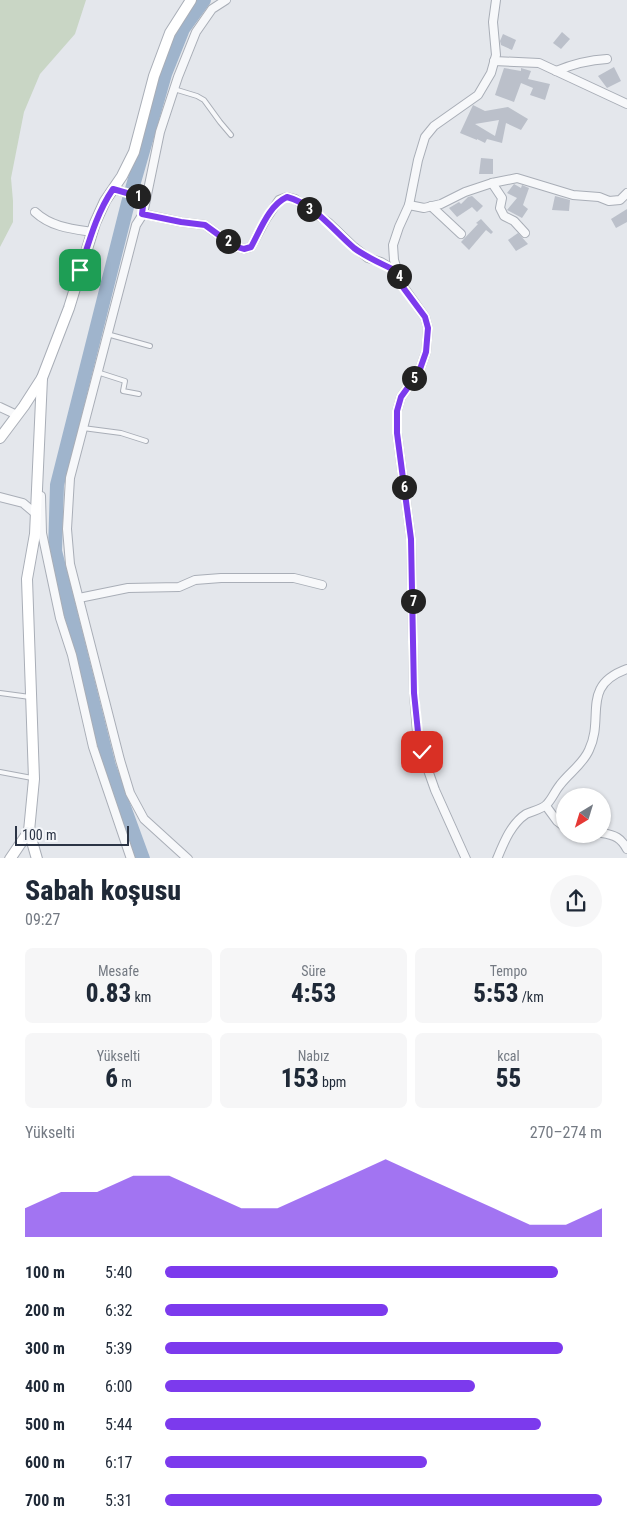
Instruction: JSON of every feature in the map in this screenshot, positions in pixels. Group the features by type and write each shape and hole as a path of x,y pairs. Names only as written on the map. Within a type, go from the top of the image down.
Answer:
{"street":[{"path":"0,438 18,415 42,378 69,308 92,232 105,200 118,191 134,152 154,76 170,33 191,0"},
{"path":"188,858 144,820 130,793 70,564 67,529 70,478 136,225 142,214 140,197 174,89 196,32 212,9 226,0"},
{"path":"466,858 435,790 422,752 418,732 414,693 411,539 397,433 397,411 401,397 419,372 426,352 428,328 425,317 402,286 394,260 393,245 409,205 418,160 425,137 434,126 478,95 491,73 496,55 493,22 496,0"},
{"path":"556,70 574,63 608,59"},
{"path":"494,61 539,63 627,104"},
{"path":"409,205 424,208 441,204 465,192 492,183 516,178 573,194 609,201 620,200 627,193"},
{"path":"492,183 502,198 500,208 504,216 514,221 525,233"},
{"path":"118,191 140,197"},
{"path":"142,214 205,225 234,246 244,249 251,247 279,200 287,197 296,199 329,223 368,258 381,262 398,272"},
{"path":"432,206 461,234"},
{"path":"35,212 42,219 62,227 92,232"},
{"path":"37,858 29,831 34,779 27,579 36,514 42,378"},
{"path":"0,407 18,415"},
{"path":"38,470 41,484 42,533 60,618 72,655 93,747 131,858"},
{"path":"0,497 23,503 36,514"},
{"path":"79,598 128,588 179,586 195,580 221,578 294,578 322,585"},
{"path":"497,858 511,829 525,815 546,806 561,784 590,749 594,732 596,699 601,687 611,677 627,669"},
{"path":"546,806 556,820"},
{"path":"10,858 29,831"},
{"path":"611,834 622,840 627,849"}],"lane":[{"path":"174,89 204,100 232,135"},
{"path":"107,334 150,346"},
{"path":"97,372 124,381 123,391 139,394"},
{"path":"83,428 121,433 146,441"},
{"path":"0,694 30,697"},
{"path":"0,772 34,779"}],"green space":[{"path":"0,0 86,0 75,34 40,74 24,112 11,178 13,222 0,247"}],"building":[{"path":"562,32 570,39 561,49 553,43"},
{"path":"503,34 516,40 512,50 501,45 500,41"},
{"path":"614,67 621,81 607,88 598,76"},
{"path":"504,68 521,71 521,68 531,71 528,79 550,84 545,100 530,95 533,88 521,83 514,102 495,95"},
{"path":"473,105 485,111 508,107 528,119 521,130 506,123 502,143 487,139 485,143 460,133","holes":["499,120 495,136 475,124"]},
{"path":"481,158 493,159 493,174 479,174"},
{"path":"514,184 521,188 522,185 529,188 523,205 528,209 522,218 507,210 517,198 507,193"},
{"path":"472,196 483,206 477,212 472,207 457,217 449,208 459,202 461,204 468,197"},
{"path":"555,196 570,200 569,211 552,210"},
{"path":"627,209 627,222 616,228 611,219"},
{"path":"481,219 493,232 491,234 486,230 469,250 461,242"},
{"path":"518,233 528,244 516,251 508,240"}],"waterway":[{"path":"143,858 109,766 55,551 57,485 128,203 165,74 183,29 204,0"}],"route":[{"path":"80,270 95,223 105,200 113,189 144,198 142,214 205,225 234,246 244,249 251,247 279,200 287,197 296,199 329,223 368,258 381,262 398,272 402,286 425,317 428,328 426,352 419,372 406,388 397,411 397,433 411,539 414,693 422,752"}]}
